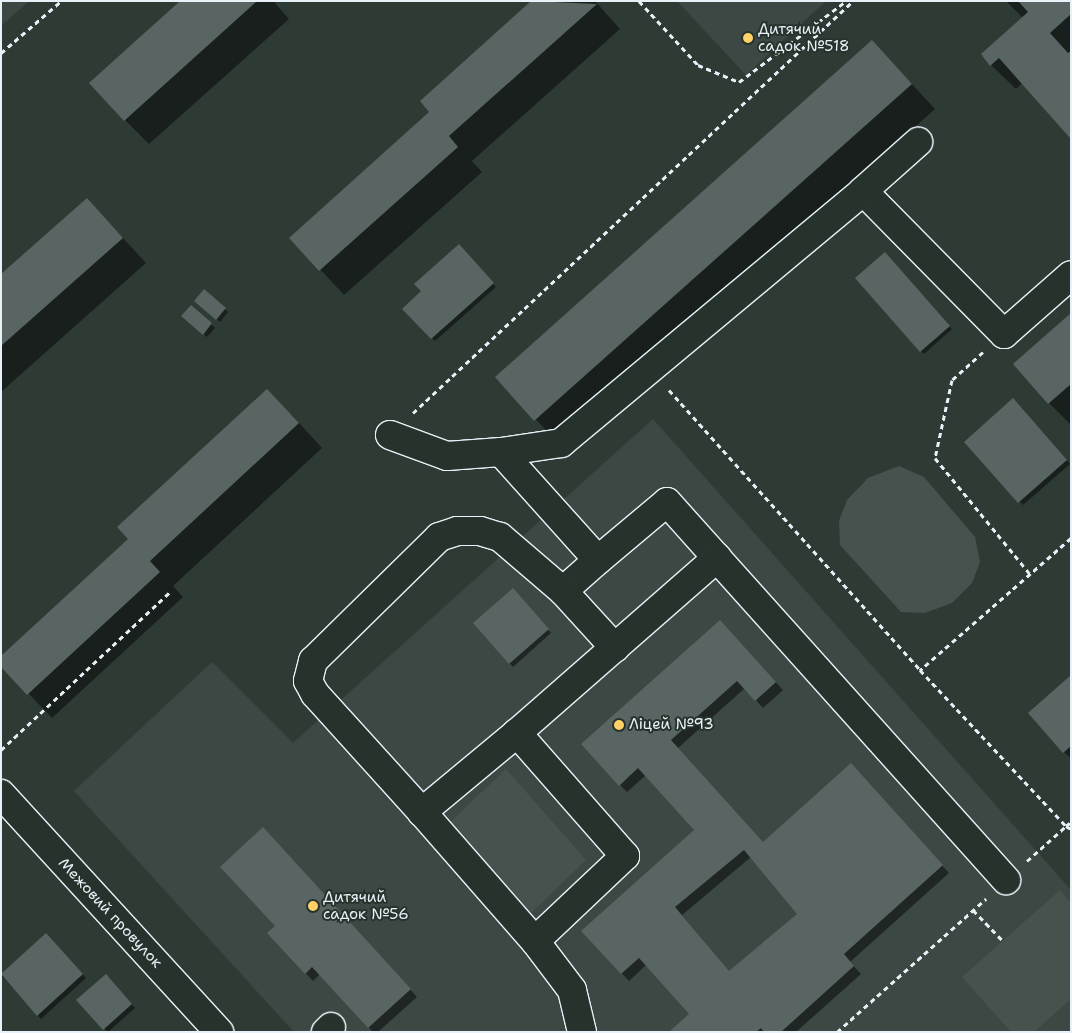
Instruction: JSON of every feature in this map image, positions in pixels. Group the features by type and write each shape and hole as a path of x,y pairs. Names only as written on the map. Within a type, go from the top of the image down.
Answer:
{"street":[{"path":"390,435 447,456 501,452 561,443 863,191 918,142"},
{"path":"863,191 1004,334 1071,275"},
{"path":"501,452 598,560"},
{"path":"563,591 667,502 1006,880"},
{"path":"582,1032 572,990 535,941 315,694 308,681 313,661 439,537 457,531 480,531 500,537 563,591 615,648"},
{"path":"422,812 517,733 717,558"},
{"path":"517,733 625,856 535,941"},
{"name":"Межовий провулок","path":"1,794 220,1032"}],"path":[{"path":"1,53 61,1"},
{"path":"640,1 698,65 739,82 846,1"},
{"path":"390,435 853,1"},
{"path":"1004,334 952,380 935,458 1030,574"},
{"path":"650,369 920,670 1066,826 1071,829"},
{"path":"920,670 1071,538"},
{"path":"1,750 171,591"},
{"path":"837,1032 1071,822"},
{"path":"972,910 1003,940"}],"shaded area":[{"path":"1,1 29,1 1,26"},
{"name":"Дитячий садок №518","path":"677,1 826,1 746,75"},
{"name":"Ліцей №93","path":"653,419 1071,890 1071,1032 294,1032 74,791 212,662 293,743"},
{"path":"899,466 924,477 975,537 980,562 972,583 952,603 925,613 901,612 840,545 839,521 847,500 868,478"},
{"path":"506,769 586,860 531,913 450,822"},
{"path":"1060,890 1071,903 1071,999 1034,1032 1011,1032 962,977"}],"building":[{"path":"180,1 257,1 124,121 89,83"},
{"path":"531,1 597,4 449,136 458,147 319,271 289,238 429,112 420,101"},
{"path":"1018,1 1071,1 1071,14 1050,33 1068,53 1071,51 1071,139 999,58 990,66 981,54 1028,12"},
{"path":"872,40 912,84 534,421 495,377"},
{"path":"87,198 123,238 1,346 1,274"},
{"path":"459,244 494,283 431,339 402,309 421,291 414,284"},
{"path":"885,252 950,326 920,352 855,278"},
{"path":"204,289 226,308 216,320 194,301"},
{"path":"191,305 212,323 203,335 181,316"},
{"path":"1071,313 1071,384 1048,404 1013,364"},
{"path":"267,389 299,423 150,561 160,572 27,695 1,667 1,656 128,539 117,527"},
{"path":"1013,398 1067,460 1018,503 964,442"},
{"path":"513,588 549,629 509,664 473,623"},
{"path":"720,620 776,682 755,701 737,681 671,740 763,842 851,763 943,865 844,954 854,966 781,1032 764,1032 761,1028 756,1032 669,1032 689,1014 639,958 621,974 581,931 694,830 638,768 619,786 581,744","holes":["744,850 797,914 729,971 675,907"]},
{"path":"1071,675 1071,746 1063,753 1028,713"},
{"path":"263,827 411,989 368,1028 312,967 305,974 267,933 275,926 220,867"},
{"path":"46,933 83,974 37,1016 1,974"},
{"path":"106,974 132,1004 103,1030 76,1000"}],"place":[{"name":"Дитячий садок №518","path":"748,38"},
{"name":"Ліцей №93","path":"619,725"},
{"name":"Дитячий садок №56","path":"313,906"}]}
